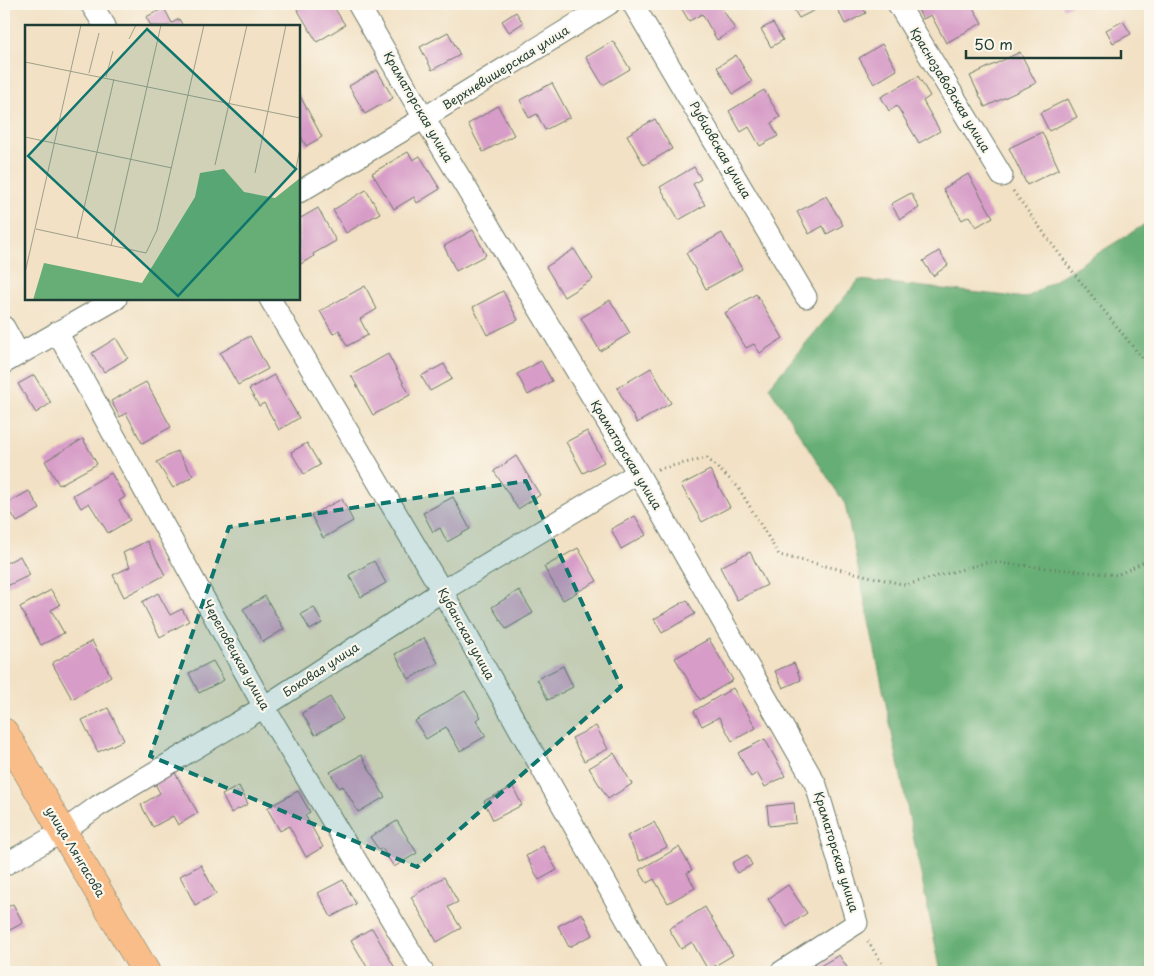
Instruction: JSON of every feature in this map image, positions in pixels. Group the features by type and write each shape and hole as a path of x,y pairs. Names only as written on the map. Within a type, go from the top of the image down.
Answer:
{"main road":[{"name":"улица Лянгасова","path":"4,732 146,972"}],"street":[{"path":"91,4 104,25"},
{"name":"Краматорская улица","path":"358,4 424,118 638,473 816,785 857,923"},
{"name":"Верхневишерская улица","path":"300,191 424,118 609,4"},
{"name":"Рубцовская улица","path":"633,4 806,297"},
{"name":"Краснозаводская улица","path":"898,4 1002,176"},
{"path":"4,327 11,358 114,300"},
{"name":"Кубанская улица","path":"271,300 442,591 656,972"},
{"name":"Череповецкая улица","path":"58,332 264,707 423,972"},
{"name":"Боковая улица","path":"4,865 62,832 98,806 264,707 442,591 638,473"},
{"path":"781,972 857,923"}],"path":[{"path":"1002,176 1069,267 1150,368"},
{"path":"638,473 707,458 738,487 779,555 906,584 988,562 1117,575 1150,559"},
{"path":"857,923 887,972"}],"highlighted area":[{"path":"526,481 621,687 417,867 150,756 229,527"}],"green space":[{"path":"1150,221 1150,972 941,972 845,504 769,387 859,280 1026,298"}],"building":[{"path":"294,4 332,4 345,25 317,42"},
{"path":"685,4 722,4 720,5 735,29 717,40 702,14 689,21 680,6"},
{"path":"814,4 817,9 799,18 791,5"},
{"path":"835,4 861,4 866,13 845,24"},
{"path":"915,4 971,4 982,23 946,43 931,15 923,19"},
{"path":"1062,4 1073,4 1064,9"},
{"path":"164,8 172,23 179,19 182,25 150,25 146,17"},
{"path":"516,12 523,23 509,32 502,21"},
{"path":"1123,21 1131,34 1113,43 1106,30"},
{"path":"773,23 783,40 771,47 761,29"},
{"path":"448,32 460,55 432,70 420,47"},
{"path":"613,41 630,69 603,85 586,57"},
{"path":"882,44 897,70 874,84 859,58"},
{"path":"1020,52 1036,83 985,107 970,76"},
{"path":"736,55 752,82 733,94 717,67"},
{"path":"377,70 393,98 365,114 349,86"},
{"path":"918,76 930,96 923,101 940,131 919,143 897,106 889,111 881,97"},
{"path":"552,83 570,117 545,130 537,114 529,118 520,100"},
{"path":"764,90 780,117 771,123 778,136 760,146 749,127 741,132 729,111"},
{"path":"300,96 322,137 306,146 300,135"},
{"path":"1068,99 1077,117 1049,131 1040,113"},
{"path":"498,106 514,135 483,152 468,124"},
{"path":"655,119 672,149 644,165 627,135"},
{"path":"1042,132 1059,169 1027,185 1009,148"},
{"path":"408,152 413,160 420,156 440,189 417,203 414,197 394,209 372,173"},
{"path":"694,167 701,179 693,184 705,205 679,220 660,187"},
{"path":"968,174 993,217 976,227 969,216 962,220 943,189"},
{"path":"366,190 380,213 346,233 333,210"},
{"path":"911,193 919,208 900,219 891,204"},
{"path":"826,196 843,225 827,234 823,226 809,234 797,212"},
{"path":"318,208 336,241 313,254 314,256 300,264 300,218"},
{"path":"473,230 486,255 456,271 444,246"},
{"path":"722,233 742,269 706,289 686,253"},
{"path":"574,249 593,279 564,297 546,267"},
{"path":"939,251 948,265 933,276 923,261"},
{"path":"365,286 377,309 360,319 368,335 347,346 339,330 333,334 320,311"},
{"path":"503,291 518,320 487,335 473,307"},
{"path":"756,294 783,338 760,353 754,344 746,348 725,313"},
{"path":"610,300 630,333 600,351 581,318"},
{"path":"250,336 268,369 238,385 220,353"},
{"path":"116,338 128,358 104,372 92,353"},
{"path":"388,354 410,395 373,415 351,375"},
{"path":"541,361 552,381 528,395 517,374"},
{"path":"444,364 452,379 430,391 421,376"},
{"path":"651,368 671,403 637,423 617,388"},
{"path":"34,375 51,403 36,413 18,384"},
{"path":"274,375 299,418 279,430 264,403 259,406 249,389"},
{"path":"146,382 171,427 142,443 126,413 120,417 111,401"},
{"path":"587,431 604,462 583,473 566,442"},
{"path":"83,439 97,464 59,485 45,461"},
{"path":"307,443 320,465 304,474 291,452"},
{"path":"177,451 193,476 173,488 157,462"},
{"path":"516,456 540,495 518,509 494,471"},
{"path":"710,470 730,507 702,522 681,485"},
{"path":"111,473 125,497 119,501 130,520 108,533 89,503 81,508 73,495"},
{"path":"29,491 40,509 17,522 6,504"},
{"path":"453,497 470,529 447,542 440,528 433,532 423,513"},
{"path":"342,499 353,521 323,538 311,515"},
{"path":"635,516 646,535 621,549 611,529"},
{"path":"147,541 165,575 124,597 113,575 130,567 123,553"},
{"path":"578,548 597,581 563,600 544,567"},
{"path":"750,552 767,585 737,600 720,567"},
{"path":"20,556 30,575 5,587 4,564"},
{"path":"374,561 386,583 361,597 349,575"},
{"path":"51,590 60,605 51,610 64,633 41,645 20,607"},
{"path":"519,590 533,613 506,629 492,607"},
{"path":"158,593 170,615 182,609 189,621 160,637 142,602"},
{"path":"265,596 284,629 263,642 243,609"},
{"path":"687,600 695,614 662,633 654,619"},
{"path":"314,607 322,623 310,630 301,614"},
{"path":"424,638 438,663 409,679 395,654"},
{"path":"709,639 733,680 700,700 675,658"},
{"path":"92,641 111,676 72,699 52,663"},
{"path":"213,661 224,680 199,693 189,673"},
{"path":"794,663 801,680 783,688 775,671"},
{"path":"563,666 573,687 548,700 537,679"},
{"path":"733,688 756,728 732,741 719,717 702,726 694,711"},
{"path":"465,691 481,717 476,720 486,736 460,751 446,727 426,739 415,721"},
{"path":"330,697 343,719 315,735 302,713"},
{"path":"108,708 124,740 98,752 82,720"},
{"path":"596,726 608,749 584,761 572,738"},
{"path":"765,739 785,776 765,787 757,773 751,777 738,753"},
{"path":"614,753 632,784 608,799 589,768"},
{"path":"361,755 385,797 358,812 343,786 339,788 330,772"},
{"path":"174,771 198,813 178,825 173,816 153,827 141,805 160,793 154,782"},
{"path":"239,786 248,804 231,813 222,795"},
{"path":"513,787 522,805 493,820 484,801"},
{"path":"298,791 310,812 305,815 323,847 306,857 289,826 280,831 267,808"},
{"path":"794,803 796,823 769,826 767,806"},
{"path":"397,821 417,853 394,867 382,848 379,850 370,837"},
{"path":"654,822 667,847 640,861 627,836"},
{"path":"543,846 557,870 539,880 526,856"},
{"path":"679,847 692,870 687,873 695,888 668,903 654,879 647,883 639,870"},
{"path":"747,855 752,865 737,873 732,863"},
{"path":"201,865 216,894 195,905 180,876"},
{"path":"444,877 458,902 448,907 461,928 437,942 411,897"},
{"path":"343,880 356,904 331,917 318,893"},
{"path":"788,885 807,913 787,927 768,899"},
{"path":"13,904 23,923 6,932 4,928 4,909"},
{"path":"705,907 733,955 708,970 692,942 681,949 669,929"},
{"path":"582,913 593,935 569,947 558,926"},
{"path":"372,928 395,968 387,972 370,972 351,940"},
{"path":"839,955 850,972 810,972"},
{"path":"479,968 482,972 471,972"}]}
